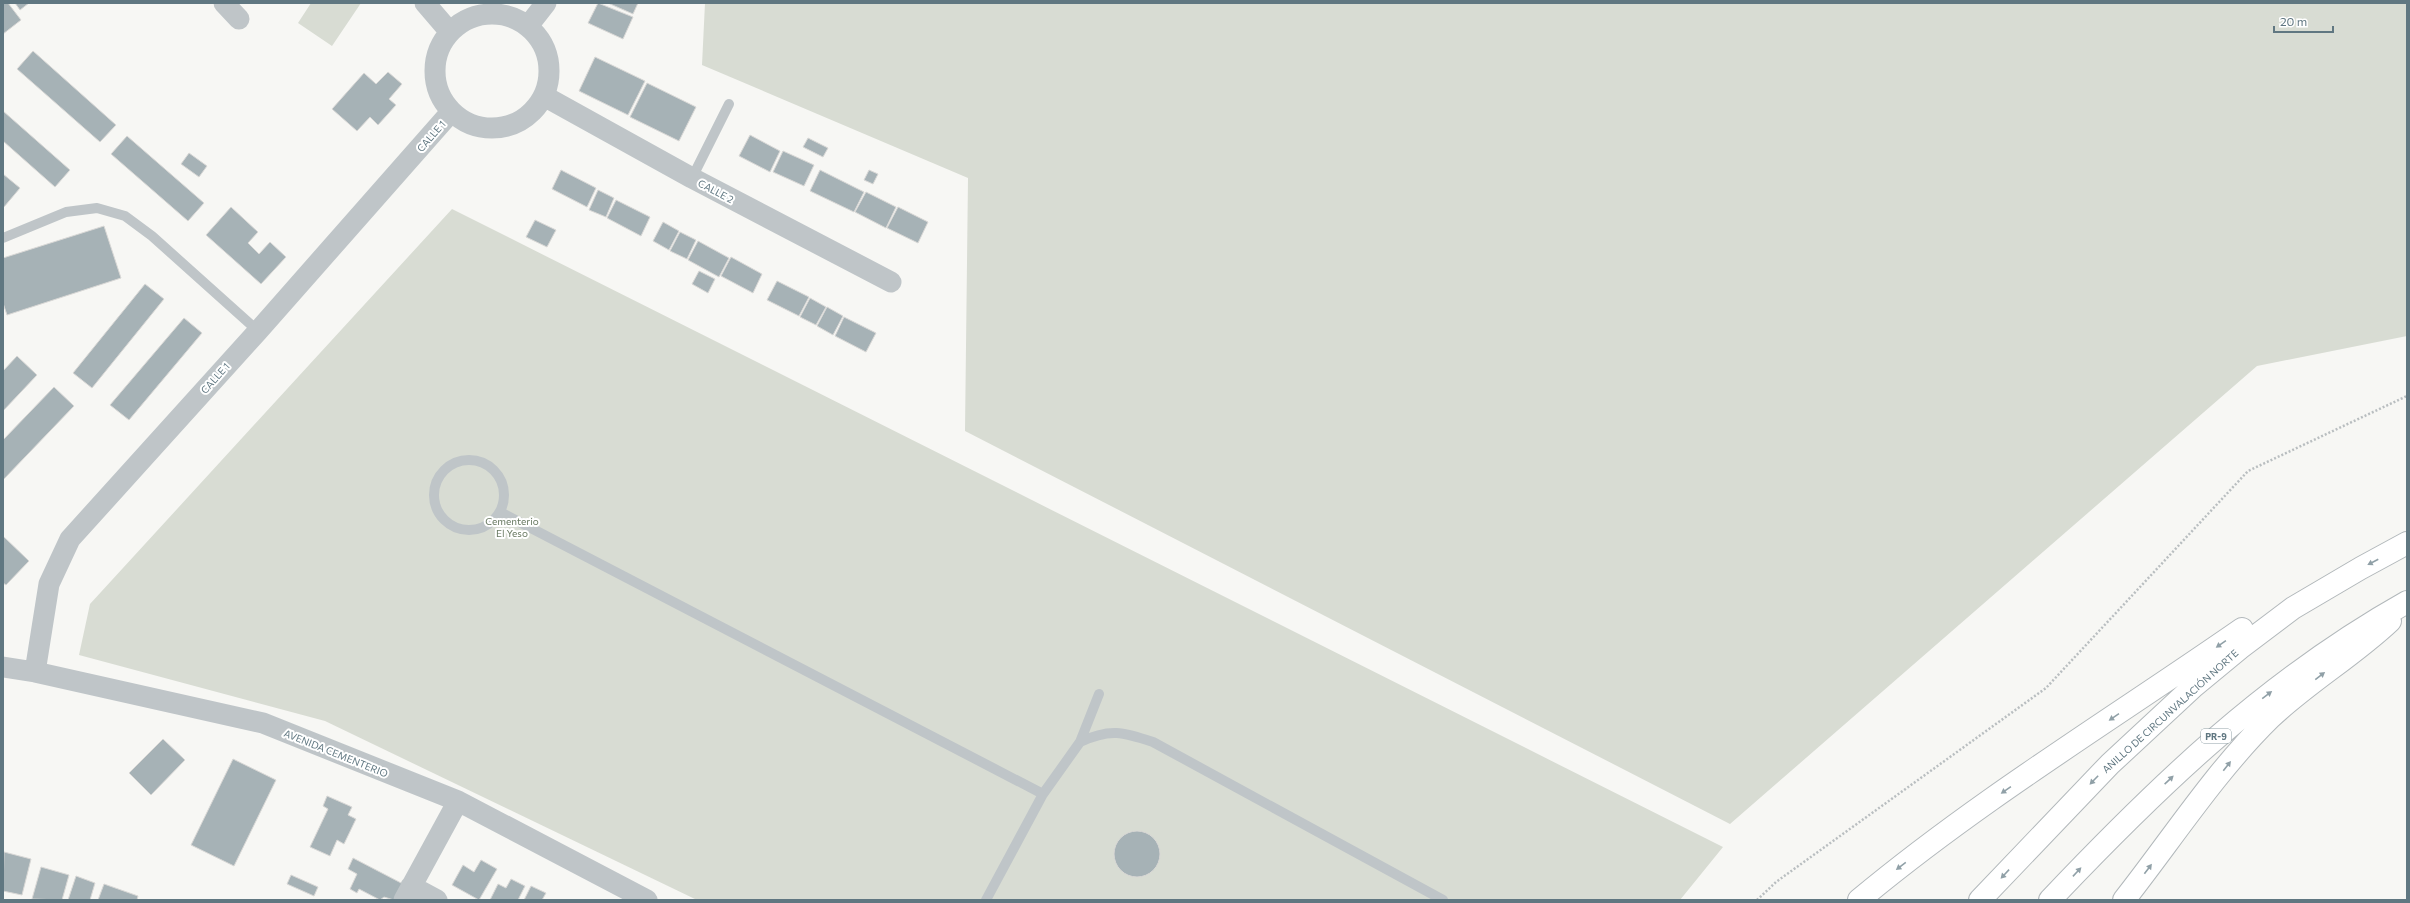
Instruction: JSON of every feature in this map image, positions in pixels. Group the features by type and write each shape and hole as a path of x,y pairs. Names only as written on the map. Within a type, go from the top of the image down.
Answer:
{"highway":[{"name":"ANILLO DE CIRCUNVALACIÓN NORTE","path":"1980,900 2110,764 2194,686 2240,648 2293,608 2407,543"},
{"path":"2124,900 2244,745 2292,698 2367,643 2407,603"},
{"name":"PR-9","path":"2050,900 2161,787 2246,710 2322,654 2407,603"},
{"path":"1859,900 1898,868 2010,787 2243,629 2293,608"}],"street":[{"path":"224,3 239,19"},
{"path":"425,3 449,31"},
{"path":"528,26 546,3"},
{"path":"487,13 509,16 528,26 541,40 548,58 550,78 544,96 531,114 513,125 491,129 470,124 451,112 436,87 435,57 449,31 466,19 487,13"},
{"name":"CALLE 2","path":"544,96 692,178 891,282"},
{"name":"CALLE 1","path":"35,672 49,584 70,539 258,331 451,112"},
{"name":"AVENIDA CEMENTERIO","path":"3,667 35,672 263,724 458,801 647,900"},
{"path":"437,900 408,893 458,801"}],"lane":[{"path":"692,178 729,104"},
{"path":"3,238 66,212 97,208 126,216 152,236 258,331"},
{"path":"462,460 474,460 484,463 494,470 500,479 504,490 504,501 500,512 492,521 482,528 464,529 447,523 439,514 434,503 433,491 436,479 443,470 452,463 462,460"},
{"path":"500,512 1043,794"},
{"path":"986,900 1043,794 1080,742 1099,694"},
{"path":"1080,742 1098,734 1126,732 1153,742 1443,900"}],"path":[{"path":"1757,900 1776,882 2046,688 2248,471 2407,396"}],"green space":[{"path":"311,3 361,3 332,46 298,23"},
{"path":"705,3 2407,3 2407,336 2257,366 1730,824 965,431 968,178 702,65"},
{"name":"Cementerio El Yeso","path":"452,209 1723,847 1680,900 697,900 325,721 79,655 90,604"}],"building":[{"path":"3,3 8,3 21,20 3,34"},
{"path":"15,3 29,3 20,10"},
{"path":"598,3 633,17 623,39 588,23"},
{"path":"608,3 638,3 633,14"},
{"path":"33,51 116,125 100,142 17,69"},
{"path":"595,57 645,81 628,115 579,91"},
{"path":"388,72 402,84 389,99 396,105 378,125 370,117 357,131 332,109 364,73 376,84"},
{"path":"647,83 696,107 679,141 630,117"},
{"path":"3,111 70,170 55,187 3,141"},
{"path":"750,135 780,151 770,172 739,156"},
{"path":"127,136 204,203 188,221 111,154"},
{"path":"808,138 828,148 823,157 803,147"},
{"path":"783,151 814,165 804,186 773,172"},
{"path":"189,153 207,166 199,177 181,164"},
{"path":"561,170 596,188 587,207 552,189"},
{"path":"820,170 864,192 854,212 810,191"},
{"path":"869,170 878,174 873,184 864,180"},
{"path":"3,174 20,188 4,207 3,207"},
{"path":"598,190 614,198 606,217 589,210"},
{"path":"866,192 896,207 886,228 855,212"},
{"path":"616,200 650,217 641,236 607,218"},
{"path":"231,207 258,232 248,243 259,254 270,242 286,257 261,284 206,235"},
{"path":"898,207 928,222 918,243 887,228"},
{"path":"535,220 556,230 547,247 526,237"},
{"path":"663,222 679,231 669,250 653,241"},
{"path":"104,226 121,278 7,315 3,303 3,258"},
{"path":"680,232 696,240 687,259 670,251"},
{"path":"698,241 729,258 719,277 688,260"},
{"path":"731,257 762,274 753,293 721,276"},
{"path":"699,271 715,279 708,293 692,284"},
{"path":"777,281 809,297 799,316 767,300"},
{"path":"145,284 164,299 92,388 73,373"},
{"path":"810,298 826,307 816,325 800,317"},
{"path":"827,307 843,316 833,335 817,326"},
{"path":"844,317 876,333 866,352 835,336"},
{"path":"184,318 202,333 129,420 110,405"},
{"path":"17,356 37,375 3,411 3,371"},
{"path":"54,387 74,406 3,480 3,440"},
{"path":"3,536 29,561 6,585 3,583"},
{"path":"163,739 185,760 151,795 129,773"},
{"path":"233,759 276,780 234,866 191,845"},
{"path":"327,796 352,807 348,815 356,819 344,844 337,840 330,856 310,847 328,809 323,806"},
{"path":"1133,831 1141,831 1150,835 1156,841 1160,854 1156,867 1150,873 1141,877 1133,877 1124,873 1118,867 1114,858 1114,850 1118,841 1124,835"},
{"path":"4,852 31,859 22,895 3,891"},
{"path":"353,858 403,884 394,900 384,897 380,900 359,889 357,893 350,889 357,874 348,869"},
{"path":"481,860 497,869 479,900 452,885 463,865 474,872"},
{"path":"41,867 69,875 62,900 32,899"},
{"path":"291,875 318,887 314,896 287,884"},
{"path":"76,876 95,883 90,900 68,900"},
{"path":"511,879 525,886 518,900 490,900 498,884 506,888"},
{"path":"104,884 138,896 137,900 98,900"},
{"path":"531,886 546,893 542,900 524,900"}]}
